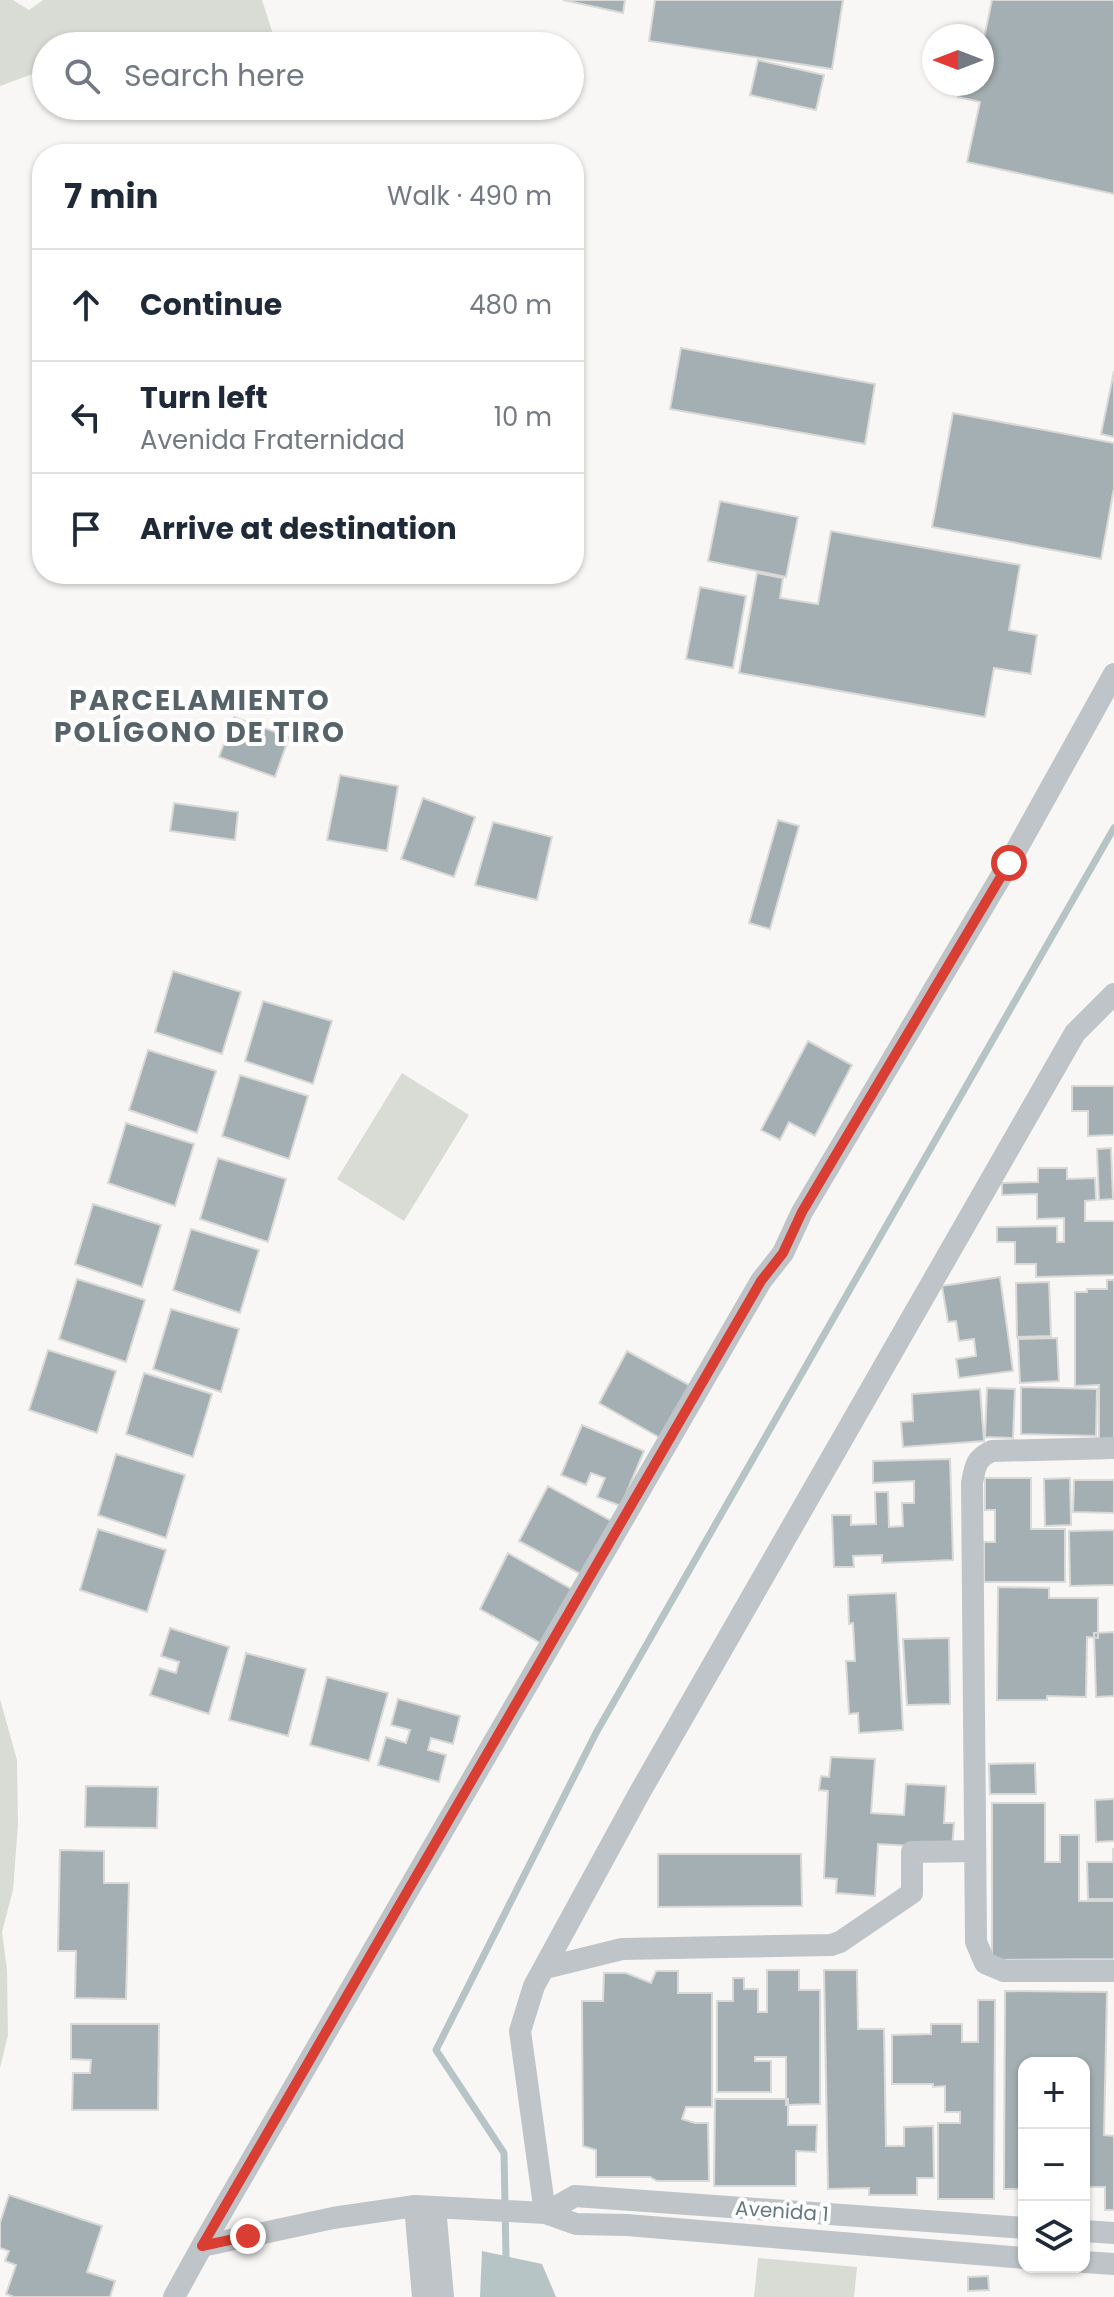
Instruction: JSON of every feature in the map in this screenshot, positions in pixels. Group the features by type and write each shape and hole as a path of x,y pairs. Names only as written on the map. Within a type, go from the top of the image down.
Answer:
{"street":[{"path":"174,2297 745,1308 783,1253 802,1212 1009,863 1114,674"},
{"path":"202,2246 333,2218 439,2207 540,2212 520,2031 534,1986 640,1792 1075,1033 1114,994"},
{"path":"1114,1448 992,1451 982,1455 975,1463 972,1483 976,1942 985,1963 1004,1971 1114,1971"},
{"path":"545,1968 622,1949 831,1945 912,1893 912,1852 975,1851"},
{"name":"Avenida 1","path":"540,2212 575,2196 1018,2228"},
{"path":"423,2297 439,2207"},
{"path":"439,2207 443,2297"},
{"name":"Avenida 1","path":"540,2212 576,2224 643,2226 1018,2257"},
{"path":"1090,2231 1114,2233"},
{"path":"1090,2262 1114,2264"}],"shaded area":[{"path":"0,0 13,0 29,10 43,0 262,0 272,31 32,32 32,74 0,86"},
{"path":"402,1073 469,1115 404,1221 337,1179"},
{"path":"0,1699 17,1760 18,1825 13,1890 2,1932 7,1970 8,2035 0,2068"},
{"path":"482,2251 542,2264 556,2297 480,2297"},
{"path":"758,2258 857,2267 854,2297 754,2297"}],"building":[{"path":"563,0 625,0 623,13"},
{"path":"655,0 843,0 832,69 649,41"},
{"path":"992,0 1114,0 1114,194 967,162 980,102 958,97 994,96 994,24 987,24"},
{"path":"758,60 824,75 816,110 750,95"},
{"path":"681,348 875,384 865,444 670,409"},
{"path":"1114,371 1114,437 1101,434"},
{"path":"953,413 1114,443 1114,488 1101,559 932,527"},
{"path":"720,501 798,517 786,577 708,561"},
{"path":"831,531 1020,565 1009,630 1037,635 1031,674 994,668 985,717 739,673 757,573 783,578 780,598 818,604"},
{"path":"700,587 746,596 733,668 686,659"},
{"path":"234,717 289,737 275,777 219,757"},
{"path":"340,775 398,786 387,851 327,840"},
{"path":"423,798 475,817 454,877 401,859"},
{"path":"174,803 238,812 235,840 170,831"},
{"path":"778,820 799,826 770,929 749,923"},
{"path":"493,822 552,837 537,900 475,885"},
{"path":"173,971 241,992 222,1054 155,1032"},
{"path":"263,1001 332,1021 313,1084 245,1061"},
{"path":"808,1041 852,1065 815,1136 789,1122 780,1140 761,1130"},
{"path":"148,1050 216,1071 197,1133 129,1110"},
{"path":"240,1075 308,1096 289,1159 222,1136"},
{"path":"1072,1086 1114,1086 1114,1135 1088,1136 1088,1111 1072,1111"},
{"path":"126,1123 194,1144 175,1206 108,1183"},
{"path":"1111,1148 1113,1199 1099,1200 1097,1149"},
{"path":"218,1158 286,1179 268,1242 200,1219"},
{"path":"1038,1168 1067,1168 1067,1179 1095,1178 1096,1200 1085,1201 1085,1221 1114,1221 1114,1275 1036,1277 1036,1264 1015,1264 1015,1242 997,1242 997,1227 1057,1226 1057,1242 1064,1242 1064,1218 1037,1219 1037,1194 1002,1195 1002,1183 1038,1182"},
{"path":"93,1204 161,1225 142,1287 75,1264"},
{"path":"191,1229 259,1250 240,1313 173,1290"},
{"path":"1000,1277 1013,1371 959,1378 956,1359 976,1356 974,1339 959,1341 956,1321 948,1322 942,1286"},
{"path":"77,1279 145,1300 126,1362 59,1339"},
{"path":"1107,1280 1114,1280 1114,1442 1099,1442 1099,1385 1075,1386 1075,1292 1107,1289"},
{"path":"1049,1282 1051,1336 1017,1337 1016,1283"},
{"path":"171,1309 239,1329 221,1392 153,1369"},
{"path":"1057,1338 1059,1381 1020,1383 1018,1339"},
{"path":"48,1350 116,1371 97,1433 29,1410"},
{"path":"627,1351 691,1386 662,1439 599,1403"},
{"path":"144,1373 212,1394 193,1457 126,1434"},
{"path":"1021,1387 1097,1389 1096,1436 1021,1434"},
{"path":"987,1388 1015,1389 1013,1438 985,1437"},
{"path":"980,1389 984,1441 903,1447 901,1422 913,1421 912,1394"},
{"path":"582,1425 644,1451 621,1506 597,1497 605,1478 591,1473 586,1485 561,1475"},
{"path":"116,1454 185,1475 166,1538 98,1515"},
{"path":"950,1459 953,1560 882,1563 882,1555 853,1556 854,1567 834,1567 832,1515 851,1515 851,1525 876,1524 875,1492 888,1492 889,1527 903,1526 902,1503 914,1503 914,1481 873,1483 873,1461"},
{"path":"985,1478 1031,1478 1031,1529 1065,1529 1065,1582 984,1582 984,1542 995,1542 995,1510 985,1510"},
{"path":"1070,1478 1071,1525 1045,1526 1044,1479"},
{"path":"1074,1480 1114,1480 1114,1513 1073,1512"},
{"path":"548,1486 613,1522 584,1576 519,1541"},
{"path":"98,1529 166,1550 147,1612 80,1590"},
{"path":"1114,1530 1114,1585 1070,1586 1069,1531"},
{"path":"508,1553 573,1590 544,1645 480,1609"},
{"path":"998,1587 1049,1588 1049,1598 1098,1598 1098,1638 1087,1637 1086,1697 997,1700"},
{"path":"896,1593 903,1730 859,1733 858,1713 849,1714 846,1661 855,1661 848,1595"},
{"path":"170,1628 229,1647 209,1714 150,1695 159,1668 176,1673 179,1662 161,1656"},
{"path":"1114,1632 1114,1696 1096,1697 1094,1633"},
{"path":"949,1638 950,1704 907,1705 903,1639"},
{"path":"246,1653 306,1669 288,1736 229,1720"},
{"path":"327,1677 388,1693 369,1761 310,1745"},
{"path":"398,1699 460,1716 453,1744 431,1738 428,1750 446,1755 439,1782 378,1765 386,1737 406,1743 410,1730 391,1725"},
{"path":"831,1757 875,1759 871,1813 904,1815 906,1784 946,1786 944,1823 954,1823 952,1848 878,1844 875,1896 836,1893 837,1879 824,1878 828,1791 819,1790 821,1776 829,1777"},
{"path":"1035,1763 1036,1794 990,1794 989,1764"},
{"path":"86,1786 158,1787 157,1828 85,1827"},
{"path":"1114,1799 1114,1841 1096,1842 1095,1800"},
{"path":"992,1803 1045,1803 1045,1862 1060,1862 1060,1835 1079,1835 1079,1901 1114,1901 1114,1959 992,1960"},
{"path":"1113,1849 1114,1899 1088,1899 1087,1862 1113,1862"},
{"path":"60,1850 104,1851 104,1883 129,1883 126,1999 75,1998 76,1951 58,1951"},
{"path":"658,1854 801,1854 802,1906 658,1907"},
{"path":"767,1970 799,1970 799,1990 820,1990 820,2104 786,2105 786,2057 755,2057 755,2061 771,2061 771,2092 717,2092 717,2001 733,2001 733,1978 744,1978 744,1989 758,1989 758,2012 767,2012"},
{"path":"824,1970 857,1970 858,2029 884,2029 886,2146 904,2146 904,2127 933,2126 934,2178 917,2178 917,2195 869,2195 869,2188 828,2189"},
{"path":"656,1971 678,1971 678,1993 712,1993 712,2107 686,2107 682,2119 708,2123 709,2181 596,2177 596,2150 583,2146 582,2001 603,2001 604,1973 626,1973 651,1983"},
{"path":"1005,1991 1107,1992 1104,2135 1114,2136 1114,2210 1105,2210 1105,2187 1090,2187 1090,2057 1018,2057 1018,2189 1004,2189"},
{"path":"978,2000 995,2000 994,2199 938,2199 938,2123 960,2123 960,2112 945,2112 945,2086 892,2084 892,2035 931,2034 931,2024 962,2024 962,2042 978,2042"},
{"path":"71,2024 159,2024 158,2110 72,2110 73,2073 90,2073 91,2060 71,2059"},
{"path":"715,2099 788,2099 788,2125 817,2125 816,2152 796,2151 796,2186 714,2186"},
{"path":"9,2195 102,2226 87,2272 115,2281 110,2297 14,2297 6,2294 16,2265 5,2261 9,2251 0,2248 0,2223"},
{"path":"988,2276 989,2290 968,2291 968,2277"}],"waterway":[{"path":"506,2256 504,2153 436,2050 596,1733 1114,828"}],"district":[{"name":"PARCELAMIENTO POLÍGONO DE TIRO","path":"200,716"}],"route":[{"path":"248,2236 202,2246 761,1281 783,1253 802,1212 1009,863"}]}
